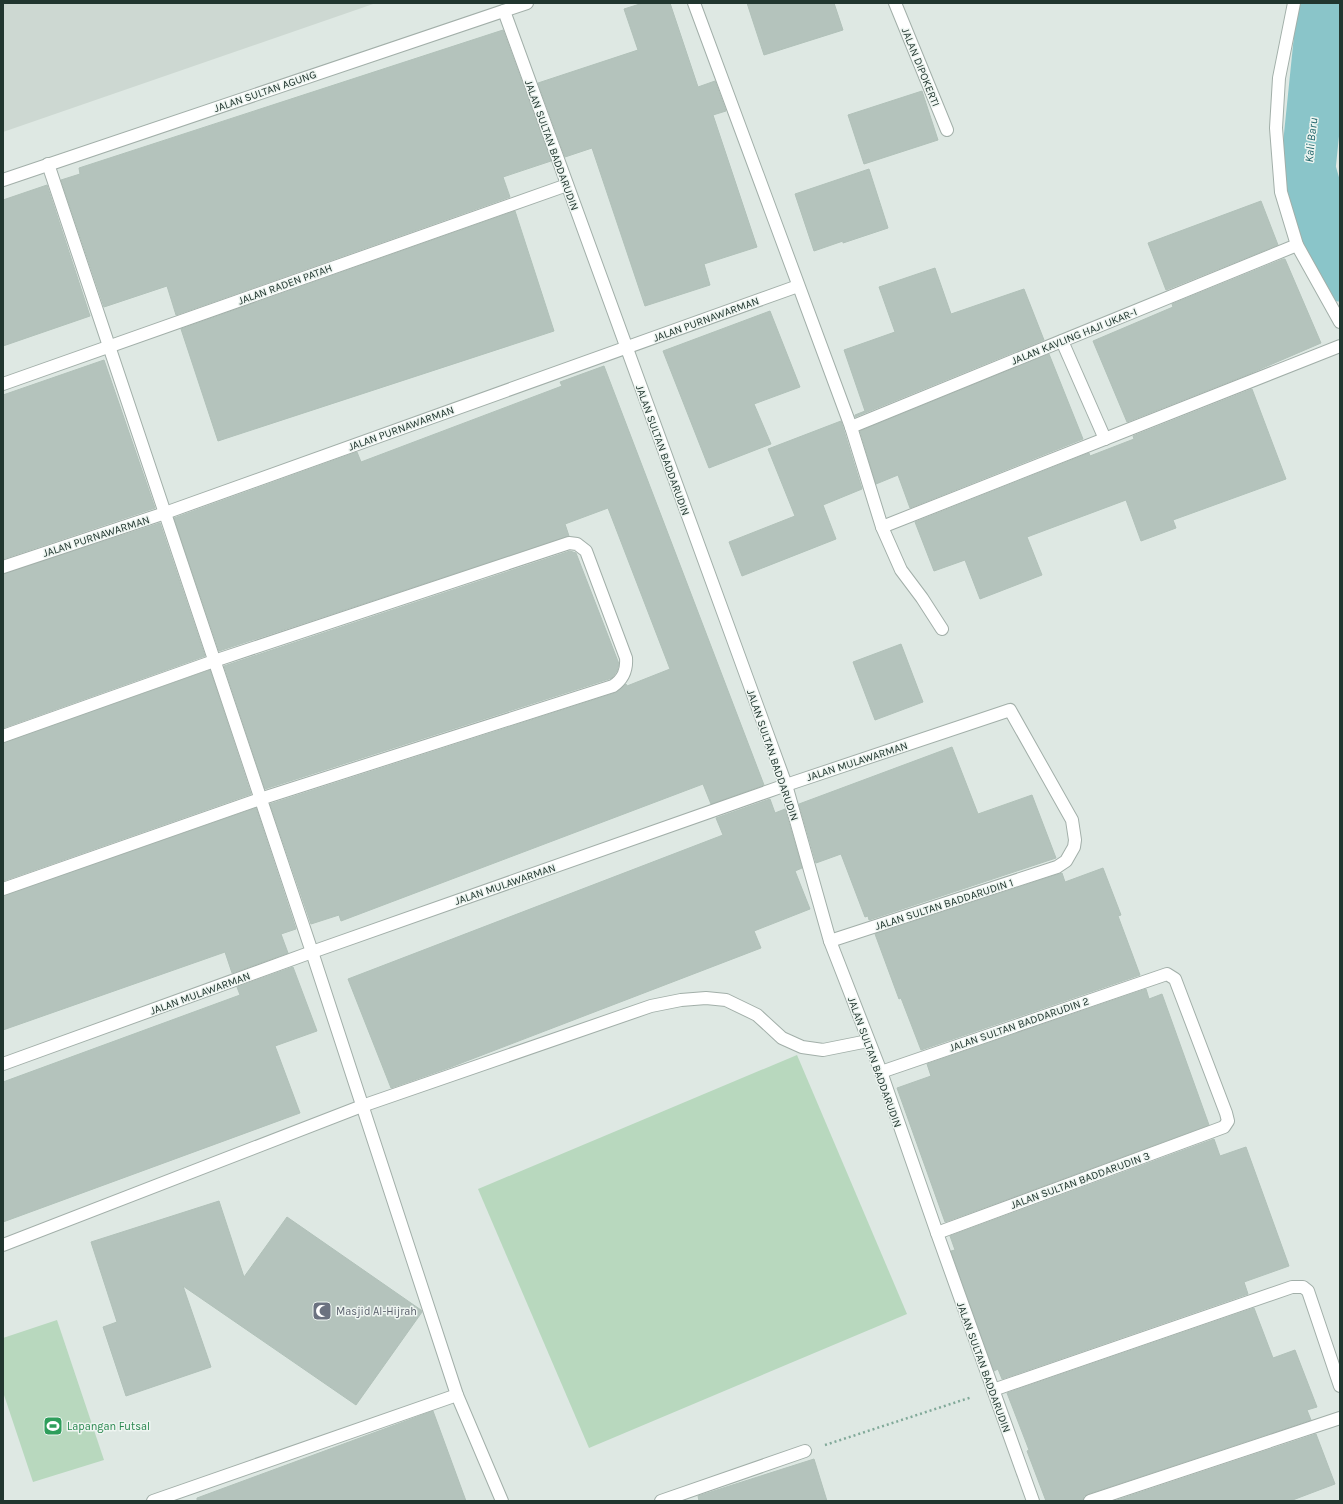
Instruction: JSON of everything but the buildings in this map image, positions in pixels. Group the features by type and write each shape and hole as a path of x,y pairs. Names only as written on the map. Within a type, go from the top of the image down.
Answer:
{"street":[{"name":"JALAN SULTAN AGUNG","path":"3,180 527,3"},
{"path":"694,3 851,427 882,527 901,570 922,598 942,629"},
{"name":"JALAN DIPOKERTI","path":"895,3 947,130"},
{"path":"1294,3 1279,78 1276,128 1281,192 1297,244 1340,322"},
{"name":"JALAN SULTAN BADDARUDIN","path":"504,11 786,785 830,941 880,1072 1033,1501"},
{"path":"48,164 312,952 457,1395 502,1501"},
{"name":"JALAN RADEN PATAH","path":"3,384 567,184"},
{"name":"JALAN KAVLING HAJI UKAR-I","path":"851,427 1297,244"},
{"name":"JALAN PURNAWARMAN","path":"3,567 165,513 798,286"},
{"path":"1062,341 1105,439"},
{"path":"882,527 1340,346"},
{"path":"3,736 214,661 573,543 581,546 586,551 626,658 626,669 624,676 613,686 260,799 3,889"},
{"name":"JALAN MULAWARMAN","path":"3,1064 312,952 786,785 1010,710 1072,820 1075,840 1074,846 1066,861 1057,867"},
{"name":"JALAN SULTAN BADDARUDIN 1","path":"830,941 1057,867"},
{"name":"JALAN SULTAN BADDARUDIN 2","path":"880,1072 1167,974 1175,979 1226,1113 1228,1121 1224,1127"},
{"path":"3,1245 362,1106 650,1006 680,1000 706,998 726,1000 756,1015 782,1038 802,1048 823,1050 868,1041"},
{"name":"JALAN SULTAN BADDARUDIN 3","path":"937,1233 1224,1127"},
{"path":"993,1390 1284,1289 1297,1287 1303,1287 1308,1291 1340,1386"},
{"path":"153,1501 457,1395"},
{"path":"1090,1501 1340,1418"},
{"path":"661,1501 805,1451"}],"path":[{"path":"805,1451 993,1390"}],"shaded area":[{"path":"3,3 376,3 3,132"}],"green space":[{"path":"797,1055 907,1314 589,1448 478,1189"},
{"name":"Lapangan Futsal","path":"57,1320 104,1460 33,1482 3,1392 3,1338"}],"waterway":[{"name":"Kali Baru","path":"1325,3 1308,169 1337,270 1340,274"}],"place":[{"name":"Masjid Al-Hijrah","path":"322,1311"},
{"name":"Lapangan Futsal","path":"53,1426"}]}
